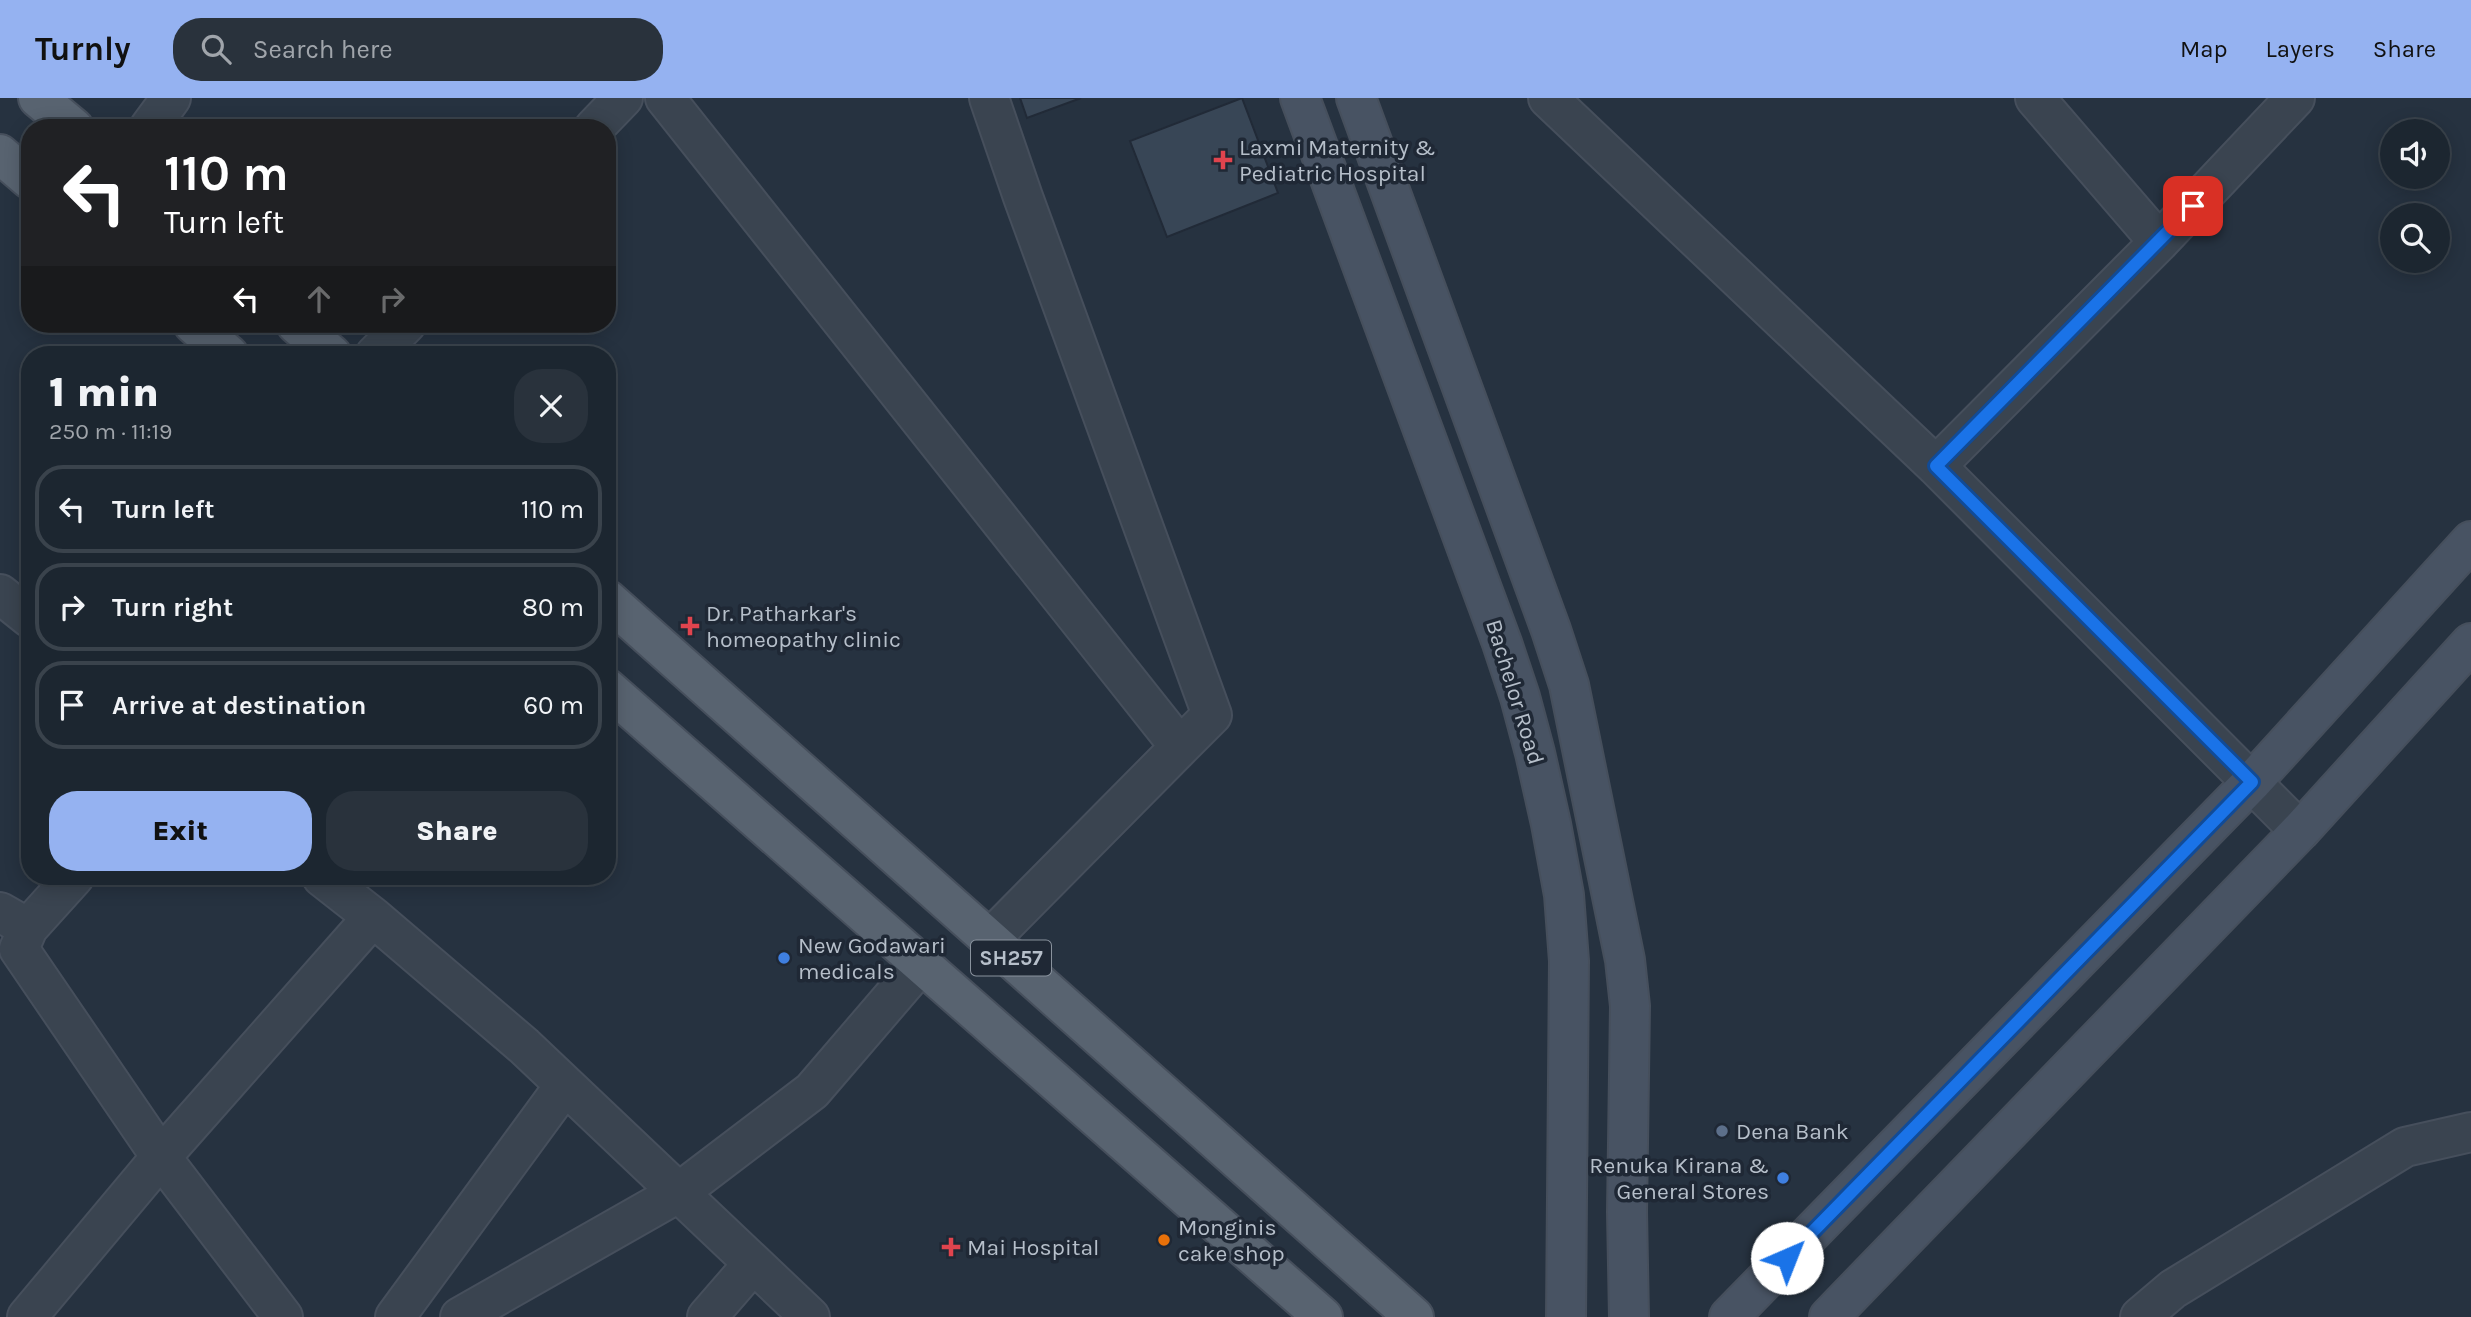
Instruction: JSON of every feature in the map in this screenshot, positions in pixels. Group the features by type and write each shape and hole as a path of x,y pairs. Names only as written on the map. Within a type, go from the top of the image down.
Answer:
{"main road":[{"path":"38,98 63,119"},
{"name":"Bachelor Road","path":"1300,98 1502,643 1520,697 1551,824 1564,895 1569,961 1566,1317"},
{"name":"Bachelor Road","path":"1356,98 1569,685 1617,917 1629,995 1629,1317"},
{"path":"0,154 21,172"},
{"path":"203,333 219,346"},
{"path":"306,333 322,346"},
{"path":"1729,1317 2252,782 2471,541"},
{"name":"SH257","path":"616,607 1414,1317"},
{"path":"1829,1317 2300,831 2471,643"},
{"name":"SH257","path":"616,696 1323,1317"}],"street":[{"path":"156,119 171,98"},
{"path":"603,119 623,98"},
{"path":"665,98 1180,747"},
{"path":"989,98 1212,715 990,939"},
{"path":"2035,98 2159,242"},
{"path":"1936,466 2159,242 2295,98"},
{"path":"1571,105 2300,831"},
{"path":"385,346 397,333"},
{"path":"0,594 21,611"},
{"path":"63,885 14,920 19,949 161,1157 283,1317"},
{"path":"332,885 524,1046 810,1317"},
{"path":"27,1317 161,1157 373,917"},
{"path":"460,1317 678,1193 812,1091 921,964"},
{"path":"395,1317 565,1085"},
{"path":"2140,1317 2173,1289 2405,1147 2471,1132"},
{"path":"708,1317 752,1264"}],"building":[{"path":"1020,98 1081,98 1027,118"},
{"path":"1242,98 1278,193 1167,237 1130,141"}],"place":[{"name":"Laxmi Maternity & Pediatric Hospital","path":"1223,160"},
{"name":"Dr. Patharkar's homeopathy clinic","path":"690,626"},
{"name":"New Godawari medicals","path":"784,958"},
{"name":"Dena Bank","path":"1722,1131"},
{"name":"Renuka Kirana & General Stores","path":"1783,1178"},
{"name":"Monginis cake shop","path":"1164,1240"},
{"name":"Mai Hospital","path":"951,1247"}],"route":[{"path":"1787,1258 2252,782 1936,466 2193,206"}]}
